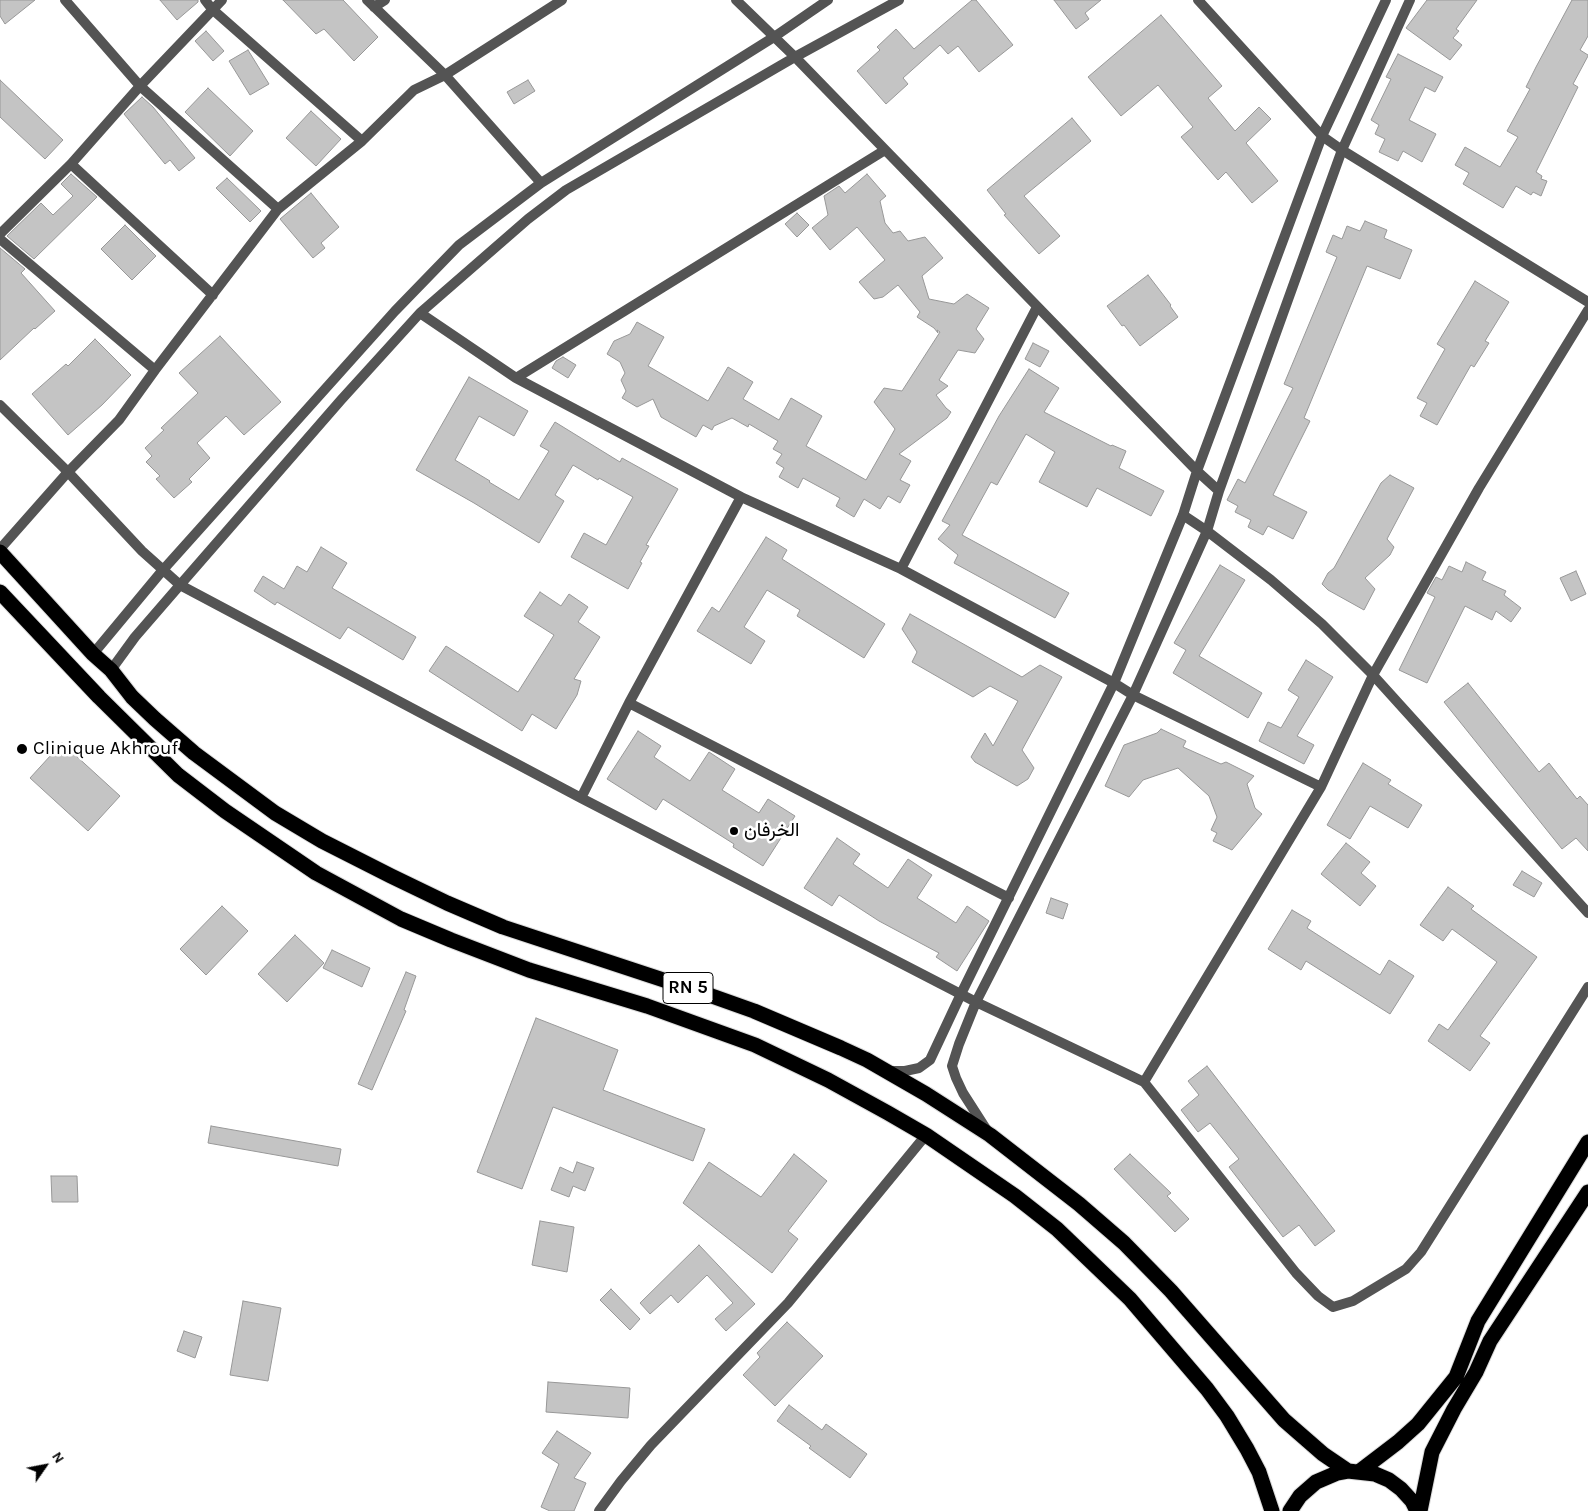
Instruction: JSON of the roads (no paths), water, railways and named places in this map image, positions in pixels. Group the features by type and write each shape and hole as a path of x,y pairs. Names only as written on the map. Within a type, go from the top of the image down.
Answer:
{"highway":[{"name":"RN 5","path":"0,551 93,654 111,670 132,697 155,719 238,786 275,813 322,841 447,903 504,927 754,1011 841,1048 926,1094 990,1135 1079,1204 1124,1243 1171,1291 1284,1420 1323,1454 1354,1471"},
{"name":"RN 5","path":"0,592 99,697 178,775 225,811 316,873 401,918 451,940 529,970 647,1006 755,1045 828,1080 926,1135 1016,1196 1057,1229 1130,1299 1207,1389 1227,1416 1247,1449 1259,1472 1272,1511"},
{"path":"1354,1471 1398,1442 1418,1424 1456,1377 1478,1321 1588,1142"},
{"path":"1418,1511 1432,1452 1454,1408 1476,1372 1490,1341 1588,1192"},
{"path":"1290,1511 1300,1496 1316,1482 1331,1475 1354,1471 1375,1474 1389,1480 1401,1489 1418,1511"}],"street":[{"path":"65,0 140,86 278,209"},
{"path":"204,0 362,141"},
{"path":"0,234 71,164 140,86 222,0"},
{"path":"370,4 384,0"},
{"path":"0,551 68,472 119,420 278,209 362,141 414,90 445,75 562,0"},
{"path":"736,0 795,57 1197,471 1219,491"},
{"path":"93,654 162,571 395,310 452,251 541,183 774,37 828,0"},
{"path":"111,670 135,637 180,585 420,313 528,219 566,190 795,57 899,0"},
{"path":"1198,0 1322,136 1588,302"},
{"path":"885,1071 905,1071 919,1068 930,1060 1114,683 1183,515 1197,471 1322,136 1386,0"},
{"path":"990,1135 963,1093 956,1078 952,1066 959,1044 976,1002 1133,695 1207,531 1219,491 1342,150 1410,0"},
{"path":"370,4 445,75 541,183"},
{"path":"516,378 885,150"},
{"path":"71,164 213,295"},
{"path":"0,238 155,370"},
{"path":"901,569 1037,307"},
{"path":"1144,1082 1320,786 1373,675 1479,488 1588,310"},
{"path":"420,313 516,378 741,497 901,569 1133,695 1320,786"},
{"path":"0,405 68,472 142,552 180,585 581,798 976,1002 1144,1082 1296,1273 1318,1296 1333,1307 1353,1301 1406,1269 1421,1252 1588,987"},
{"path":"581,798 629,703 741,497"},
{"path":"1183,515 1207,531 1299,603 1373,675 1588,913"},
{"path":"629,703 1009,898"},
{"path":"599,1511 621,1481 651,1446 788,1303 926,1135"}],"place":[{"name":"Clinique Akhrouf","path":"22,749"},
{"name":"الخرفان","path":"734,831"}]}
